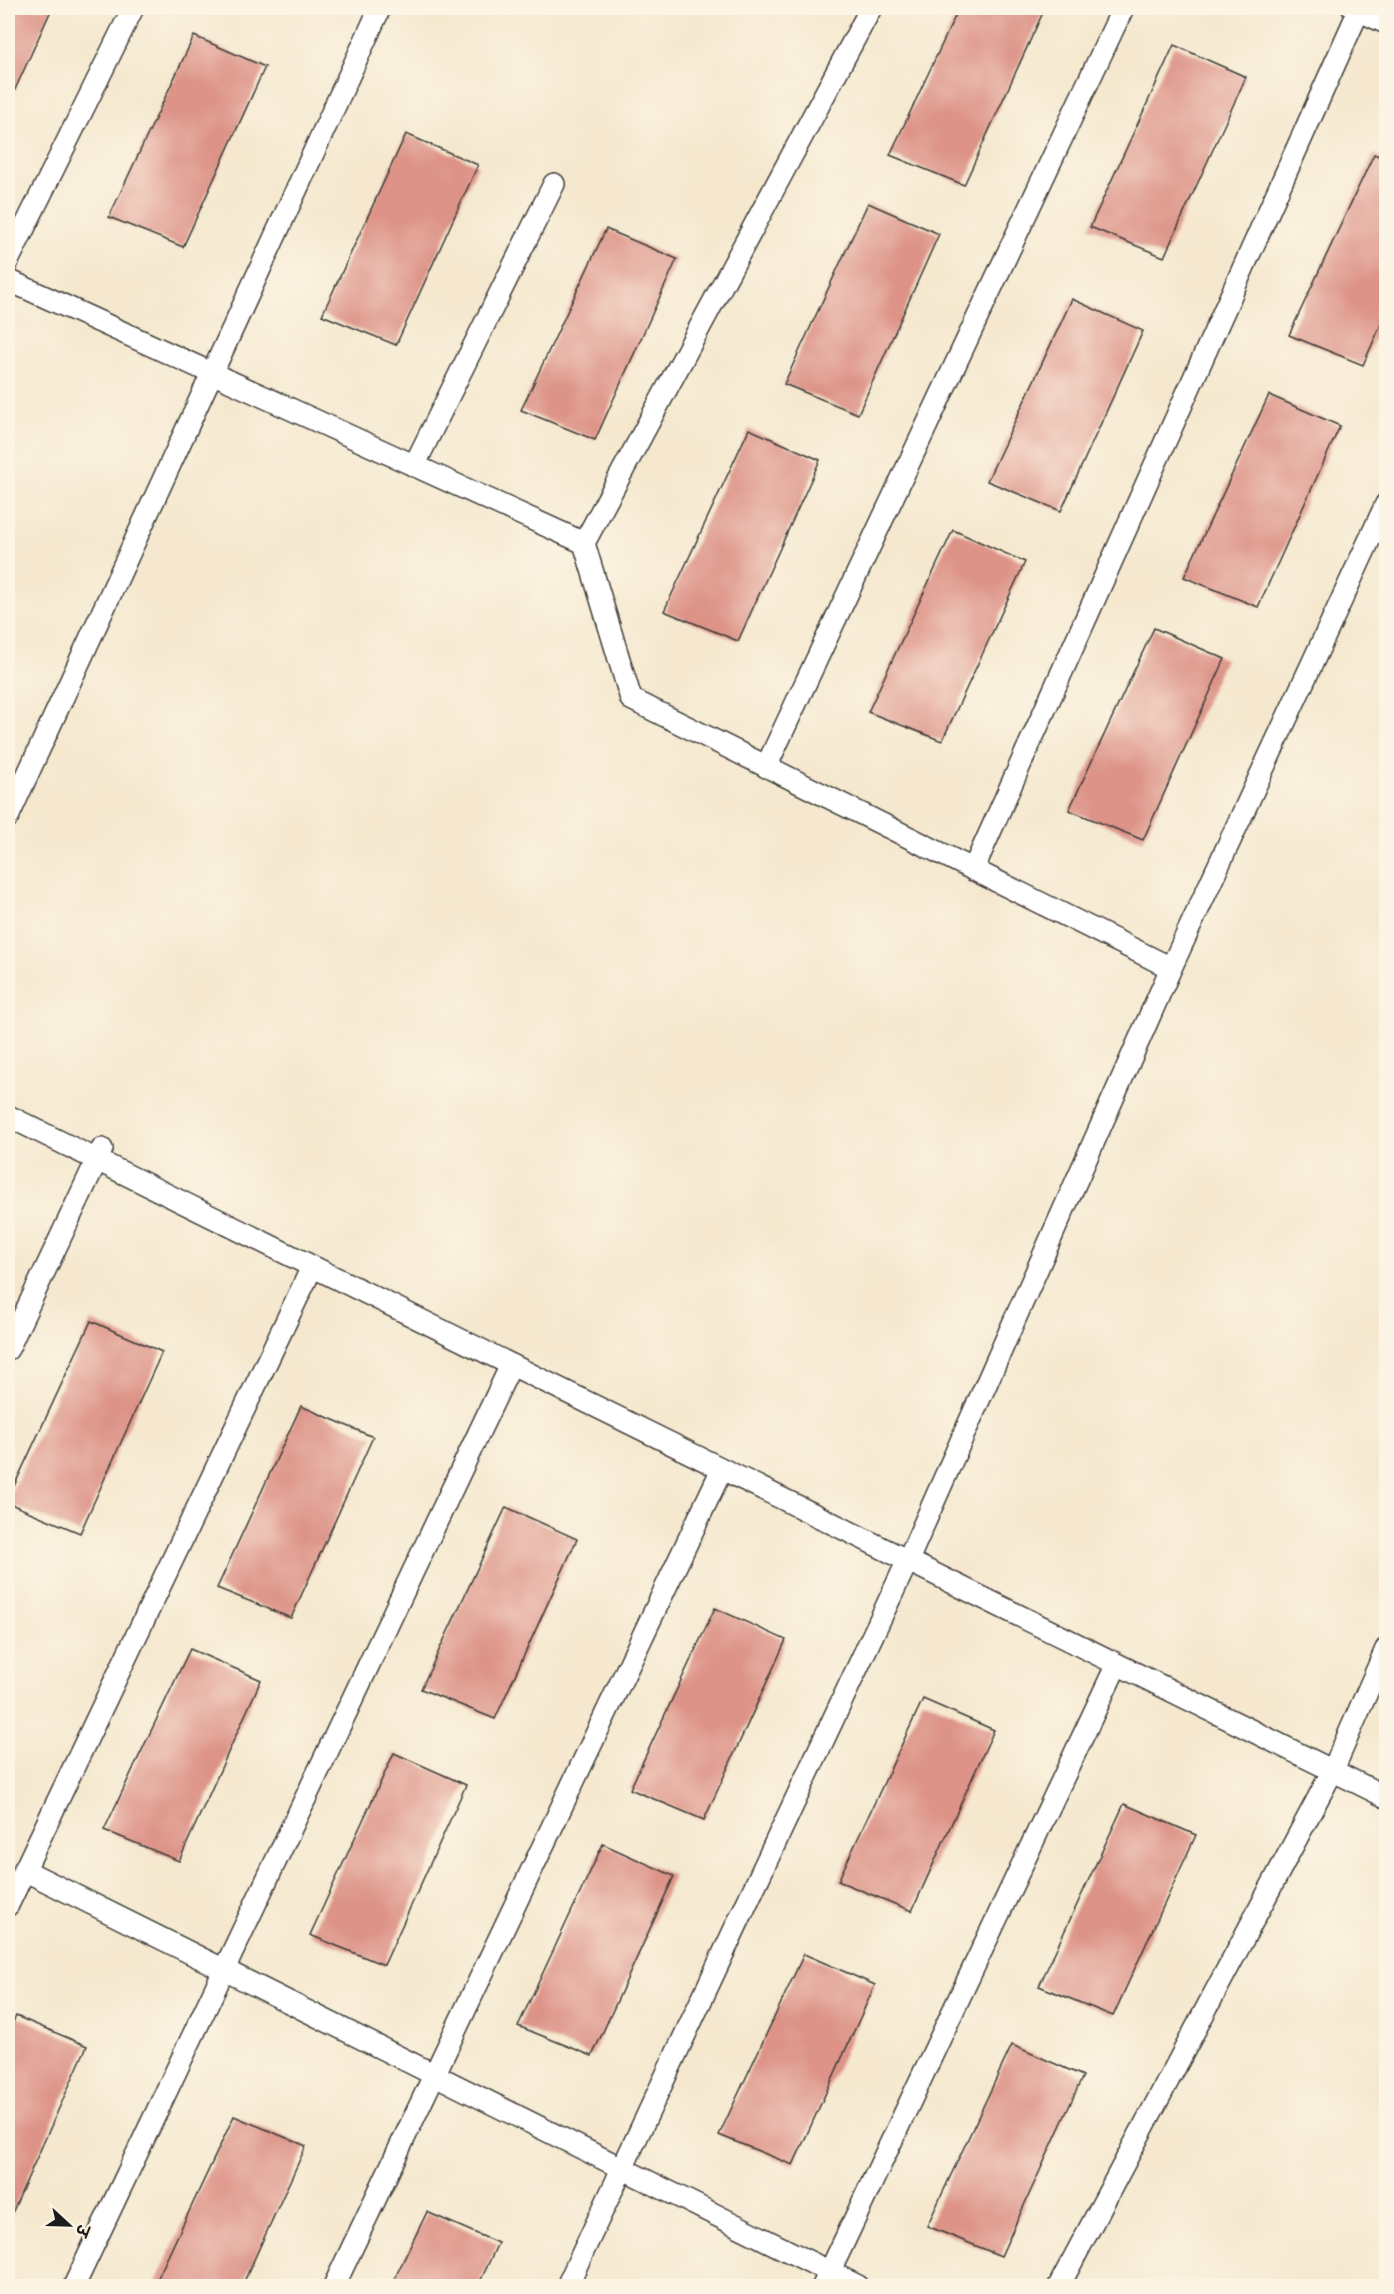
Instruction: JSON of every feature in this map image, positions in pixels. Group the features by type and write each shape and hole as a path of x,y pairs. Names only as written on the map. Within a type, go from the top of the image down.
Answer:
{"lane":[{"path":"8,261 133,8"},
{"path":"8,817 380,8"},
{"path":"871,8 584,543 631,699 1171,968"},
{"path":"766,767 1123,8"},
{"path":"973,870 1356,9 1386,23"},
{"path":"414,466 554,184"},
{"path":"8,280 584,543"},
{"path":"567,2286 908,1560 1171,968 1386,504"},
{"path":"8,1116 99,1155 312,1267 1386,1797"},
{"path":"8,1349 99,1155"},
{"path":"8,1905 312,1267"},
{"path":"74,2286 511,1365"},
{"path":"334,2286 722,1469"},
{"path":"1059,2286 1333,1770 1386,1649"},
{"path":"826,2279 1117,1664"},
{"path":"24,1870 622,2169 826,2279 858,2286"}],"building":[{"path":"8,8 52,8 8,105"},
{"path":"959,8 1045,8 964,185 890,155"},
{"path":"194,36 265,67 183,247 109,217"},
{"path":"1174,45 1246,77 1164,257 1090,227"},
{"path":"406,134 478,165 396,345 322,315"},
{"path":"1374,154 1386,159 1386,313 1363,365 1289,335"},
{"path":"868,203 939,234 858,414 784,384"},
{"path":"606,229 677,259 595,440 521,410"},
{"path":"1072,299 1143,331 1061,511 987,481"},
{"path":"1269,395 1340,426 1258,607 1184,577"},
{"path":"749,429 820,460 738,641 664,611"},
{"path":"953,530 1025,562 942,741 868,712"},
{"path":"1154,628 1225,659 1143,840 1069,810"},
{"path":"91,1321 162,1352 80,1533 8,1503 8,1499"},
{"path":"301,1406 373,1437 291,1618 217,1588"},
{"path":"506,1507 577,1539 495,1719 421,1689"},
{"path":"715,1608 786,1640 704,1820 630,1789"},
{"path":"190,1649 261,1680 179,1861 104,1830"},
{"path":"923,1699 994,1730 912,1911 838,1881"},
{"path":"394,1753 466,1785 384,1965 310,1935"},
{"path":"1124,1804 1196,1835 1113,2016 1039,1986"},
{"path":"603,1844 674,1876 592,2056 518,2026"},
{"path":"804,1954 875,1985 793,2165 719,2135"},
{"path":"16,2016 87,2046 8,2222 8,2033"},
{"path":"1012,2045 1083,2076 1001,2256 927,2226"},
{"path":"234,2116 306,2146 242,2286 154,2286"},
{"path":"427,2212 498,2243 478,2286 391,2286"}]}
